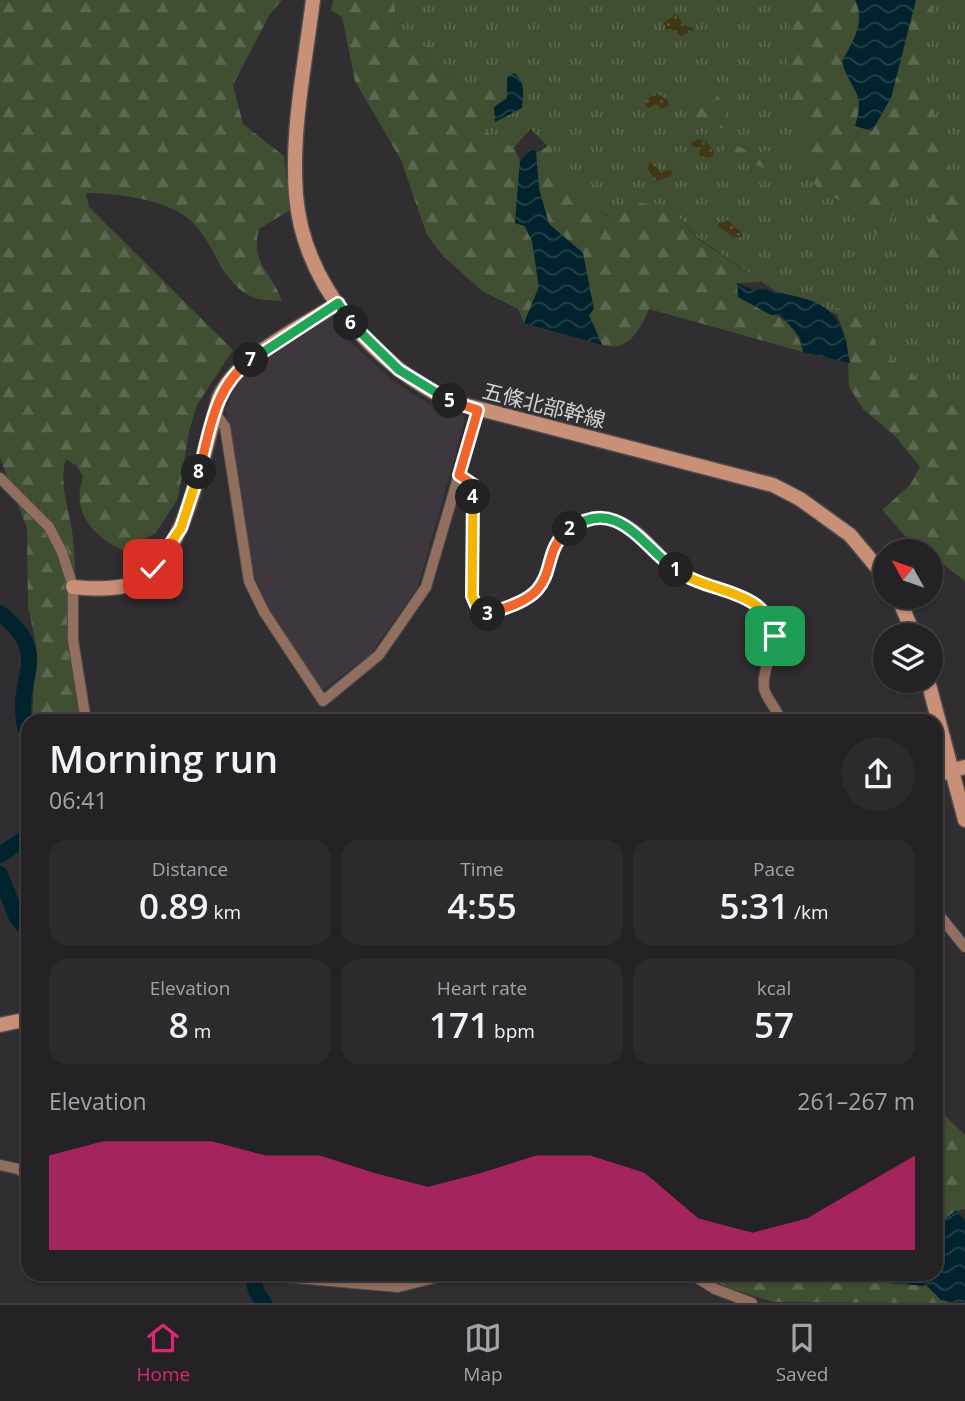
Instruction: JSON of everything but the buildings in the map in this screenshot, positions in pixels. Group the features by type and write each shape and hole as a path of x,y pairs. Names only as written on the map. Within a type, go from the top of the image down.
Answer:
{"street":[{"name":"五條北部幹線","path":"313,0 297,136 296,199 300,223 315,266 338,303 368,341 432,393 478,410 774,485 800,499 850,535 873,562"},
{"path":"73,587 103,589 134,584 153,569 173,541 187,513 223,390 238,370 338,303"},
{"path":"215,413 225,427 249,581 264,612 323,701 379,655 418,601 433,566 478,410"},
{"path":"459,475 474,485 472,596 479,612 485,615 536,592 542,583 554,544 575,525 606,518 622,522 682,575 714,589 745,597 765,611 775,636 764,689 776,714"},
{"path":"0,478 49,527 62,552 73,587 73,640 85,714"},
{"path":"932,693 940,714"},
{"path":"943,724 959,769 965,820"},
{"path":"943,920 965,947"},
{"path":"0,1025 21,1020"},
{"path":"0,1165 21,1171"},
{"path":"328,1281 398,1287 422,1281"},
{"path":"702,1281 715,1289 752,1303"}],"shaded area":[{"path":"331,316 348,340 395,382 428,404 463,416 465,420 418,587 369,656 322,690 265,603 251,565 226,409 232,390 248,371"}],"green space":[{"path":"0,0 282,0 270,14 233,85 243,124 284,156 290,210 259,229 257,241 260,260 282,301 258,299 243,292 226,274 199,229 180,213 155,202 111,194 86,193 89,207 233,350 197,405 189,431 178,498 156,533 122,550 93,530 82,512 80,490 83,477 77,466 66,459 63,478 75,561 81,714 32,714 36,644 28,606 27,528 0,458"},
{"path":"333,0 394,0 399,46 433,46 428,67 471,86 478,81 504,85 501,104 487,112 482,130 514,148 520,161 515,223 524,226 532,241 539,287 524,323 518,309 482,291 443,256 427,235 401,160 355,81 342,17 331,10"},
{"path":"394,0 965,0 965,414 875,370 849,317 793,303 699,239 669,206 610,217 567,183 545,144 530,129 514,148 482,130 487,112 471,86 428,67 433,46 399,46"},
{"path":"779,0 855,0 859,24 842,61 846,76 856,87 861,109 872,131 891,98 916,0 931,0 932,20 919,47 921,75 948,152 949,172 965,204 965,236 945,244 950,262 940,276 928,271 916,241 935,211 910,179 894,189 907,197 878,235 862,225 864,213 818,189 794,152 809,140 788,95 792,78 785,54 791,20"},
{"path":"715,87 721,103 726,105 724,128 684,124 683,119 692,113 688,104 690,97"},
{"path":"731,143 762,157 764,151 779,152 777,166 766,169 722,151"},
{"path":"550,145 558,169 574,173 576,191 609,217 626,201 669,206 699,240 762,282 738,283 738,297 779,316 794,331 803,352 649,309 642,325 626,343 611,347 602,345 589,315 583,253 549,224 539,189 536,153"},
{"path":"835,308 855,312 866,318 880,355 909,368 920,385 965,396 965,581 943,564 943,539 909,539 882,510 910,485 920,467 895,436 863,409 849,387 847,342"},
{"path":"943,1114 965,1135 965,1209 956,1211 943,1221"},
{"path":"715,1281 889,1281 927,1286 948,1303 773,1302"}],"sand":[{"path":"678,15 683,25 693,28 692,32 681,36 671,29 666,29 664,23"},
{"path":"656,93 668,100 668,106 662,109 655,104 649,108 645,106 646,101"},
{"path":"698,139 707,142 714,152 712,157 703,158 699,154 701,147 692,147 692,142"},
{"path":"650,161 660,171 671,170 673,175 657,181 647,170"},
{"path":"727,220 743,234 742,237 733,237 719,227 719,223"}],"water":[{"path":"855,0 916,0 891,98 872,131 855,126 858,98 842,61 859,24"},
{"path":"514,73 522,84 522,108 495,122 494,107 507,98 507,77"},
{"path":"531,149 536,152 539,189 549,224 583,253 594,309 589,315 602,345 524,323 539,287 532,241 525,226 515,223 520,161"},
{"path":"737,283 756,291 763,289 799,297 824,307 840,326 850,363 803,352 800,337 780,314 771,315 738,297"},
{"path":"956,1210 965,1221 965,1303 941,1300 927,1286 889,1281 943,1281 943,1221"}],"waterway":[{"path":"0,613 17,629 26,643 29,657 23,714"},
{"path":"0,855 21,841"},
{"path":"0,874 21,923"},
{"path":"253,1281 264,1303"}],"route":[{"path":"153,569 173,541 187,513 219,398 227,383 246,364 338,303 368,341 416,383 432,393 478,410 459,475 474,485 472,596 479,612 485,615 536,592 542,583 554,544 575,525 606,518 622,522 682,575 755,602 772,622 775,636"}]}
